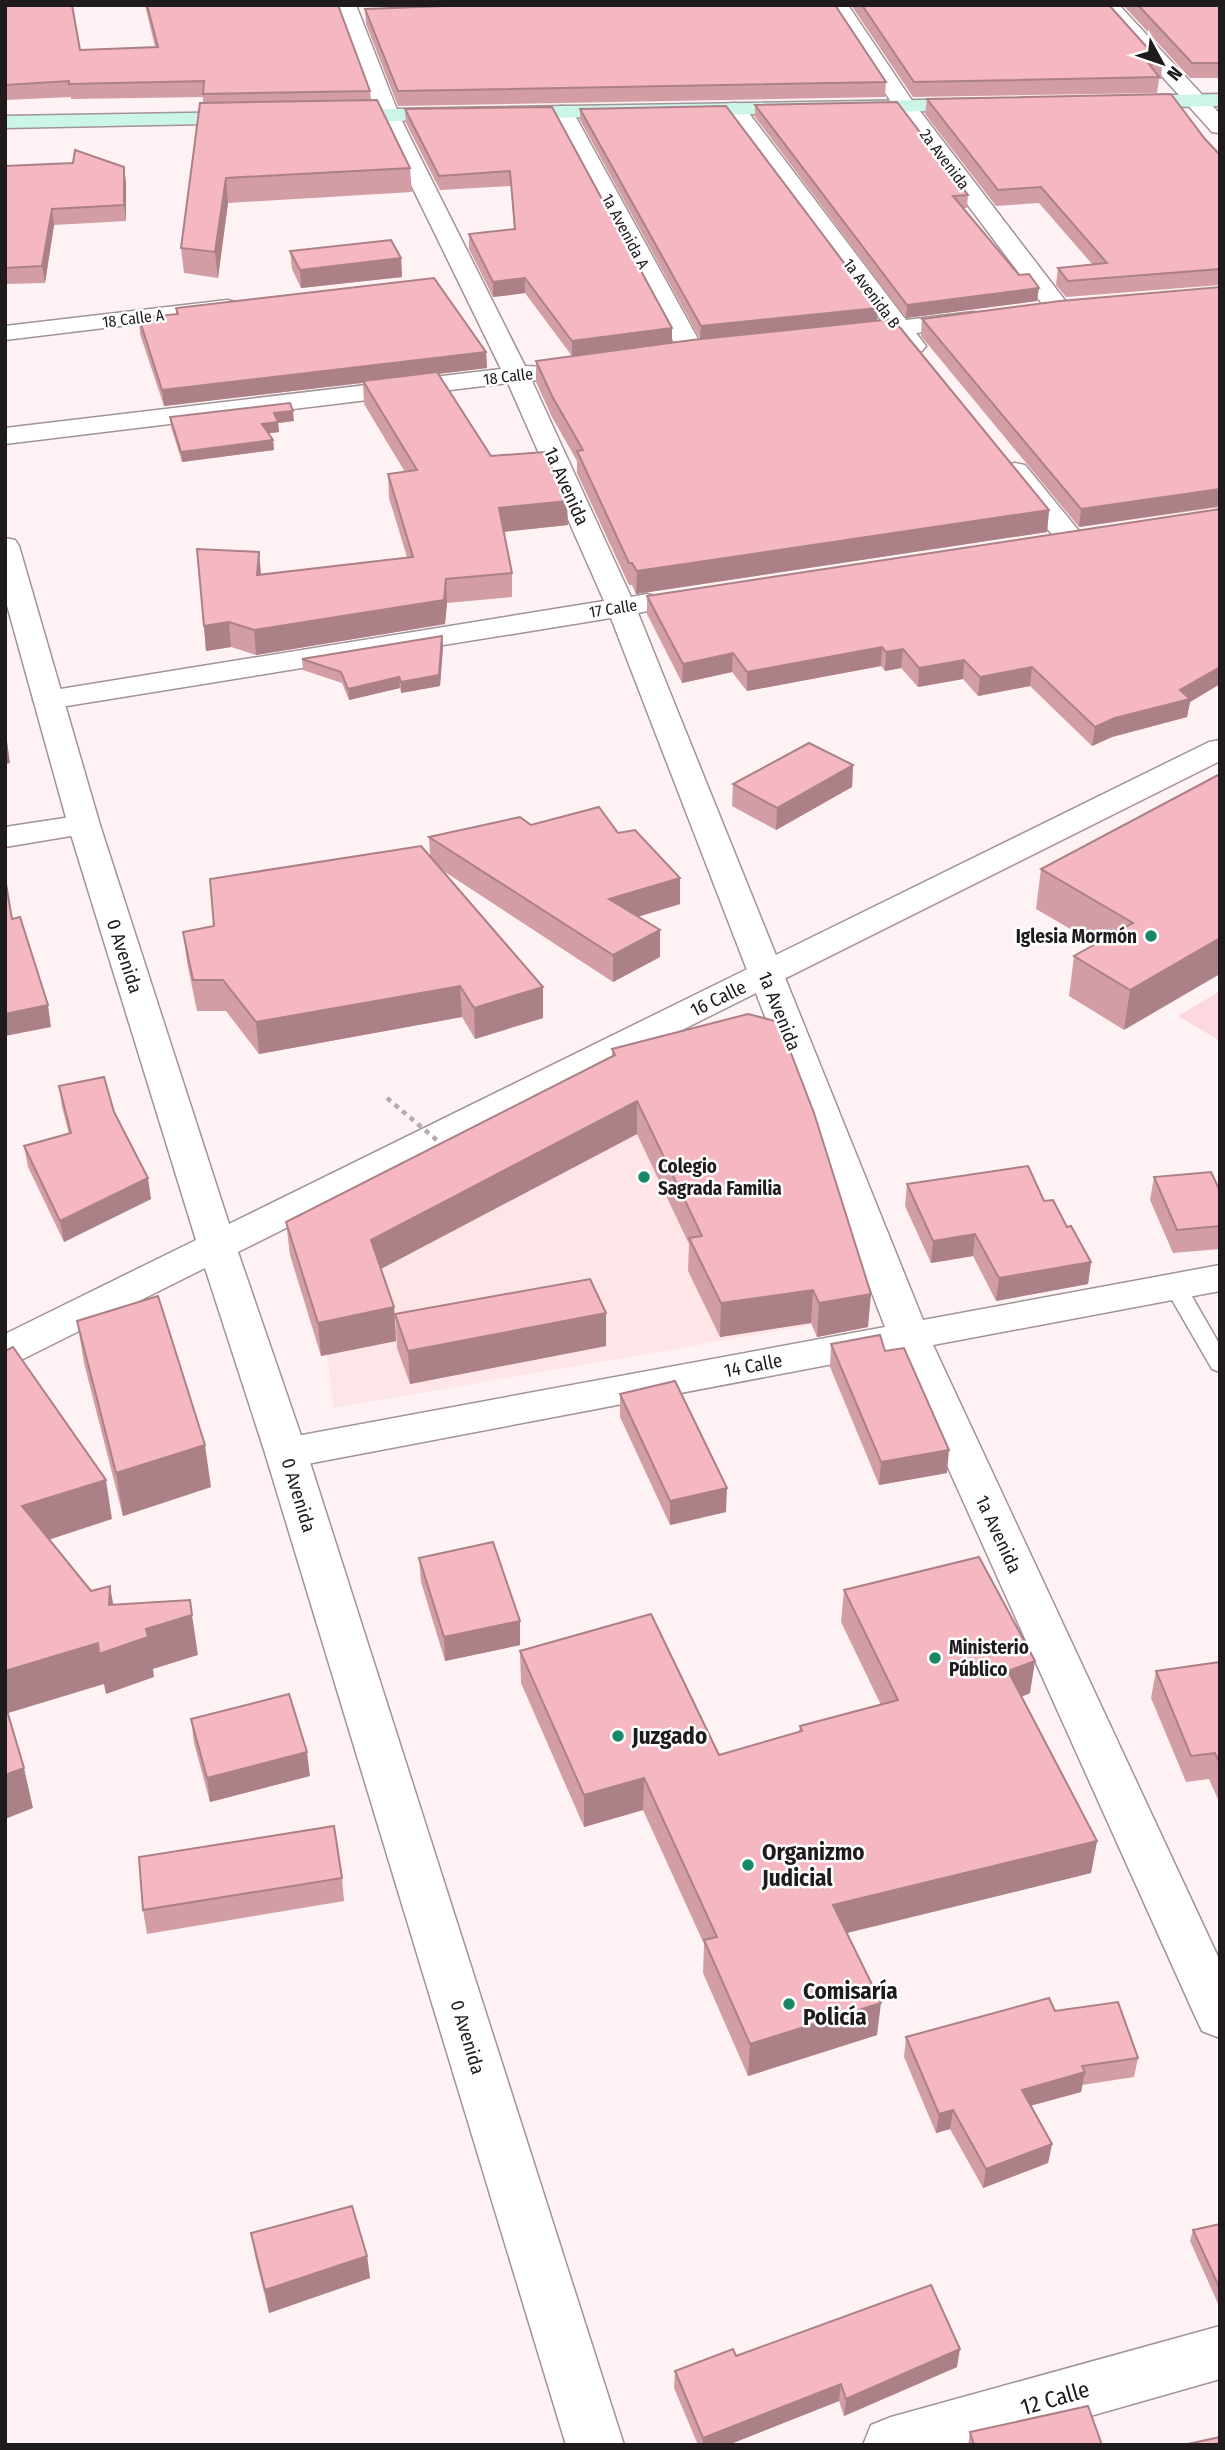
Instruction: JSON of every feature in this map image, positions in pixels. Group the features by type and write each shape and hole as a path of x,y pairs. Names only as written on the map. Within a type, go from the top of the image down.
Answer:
{"main road":[{"path":"1099,102 1220,100"},
{"path":"306,117 1002,104"},
{"path":"5,122 265,117"}],"street":[{"name":"2a Avenida","path":"838,5 905,106 1058,308"},
{"path":"1108,5 1220,127"},
{"path":"348,10 377,14"},
{"name":"1a Avenida","path":"348,10 455,280 517,375 621,607 909,1336 1220,2016"},
{"name":"1a Avenida B","path":"734,109 925,360"},
{"name":"1a Avenida A","path":"562,112 691,350"},
{"name":"18 Calle A","path":"5,333 251,304"},
{"path":"1032,312 1085,306"},
{"path":"830,336 992,317"},
{"path":"664,354 719,347"},
{"name":"18 Calle","path":"5,436 557,369"},
{"path":"1001,454 1069,538"},
{"name":"0 Avenida","path":"5,546 84,825 217,1247 286,1453 594,2445"},
{"name":"17 Calle","path":"48,700 676,598"},
{"name":"16 Calle","path":"5,1351 1220,748"},
{"path":"5,837 84,825"},
{"name":"14 Calle","path":"286,1453 1220,1278"},
{"name":"12 Calle","path":"891,2445 1220,2352"}],"lane":[{"path":"1175,1286 1220,1364"}],"path":[{"path":"387,1098 447,1149"}],"shaded area":[{"path":"1220,991 1220,1041 1178,1016"},
{"name":"Colegio Sagrada Familia","path":"785,1057 865,1316 333,1408 318,1273"}],"building":[{"path":"5,5 72,5 80,50 158,47 147,5 338,5 370,91 203,94 204,81 69,84 69,81 5,85"},
{"path":"472,5 835,5 886,82 398,91 365,9"},
{"path":"862,5 1109,5 1162,64 1149,64 1159,77 914,82"},
{"path":"1138,5 1220,5 1220,63 1192,63"},
{"path":"1171,94 1220,155 1220,269 1068,281 1058,268 1107,263 1041,187 998,190 927,99"},
{"path":"377,100 410,168 226,178 215,252 181,248 200,103"},
{"path":"897,102 968,195 953,196 1019,275 1029,274 1039,288 907,305 755,105"},
{"path":"726,106 878,308 701,326 580,109"},
{"path":"552,107 672,328 572,341 525,278 493,282 469,234 515,229 510,171 439,176 405,109"},
{"path":"75,150 124,167 124,205 52,209 42,266 5,268 5,166 73,163"},
{"path":"391,240 401,258 300,270 290,251"},
{"path":"434,278 486,352 162,390 139,318 178,314 176,308"},
{"path":"1220,287 1220,489 1081,509 922,319 1060,301"},
{"path":"893,319 1049,510 637,571 632,563 629,563 577,451 583,450 552,396 536,361 692,340"},
{"path":"437,372 491,456 545,452 567,501 499,508 512,573 446,579 444,600 254,630 229,622 204,626 197,549 259,552 257,575 413,557 388,474 417,470 363,381"},
{"path":"290,403 293,411 274,413 278,422 262,424 273,440 181,452 170,417"},
{"path":"1220,509 1220,667 1180,690 1190,699 1115,718 1095,727 1032,667 980,677 964,660 919,668 903,649 886,652 882,647 747,672 733,653 683,664 647,596"},
{"path":"442,636 439,675 401,682 399,677 348,689 341,672 302,659"},
{"path":"809,743 853,765 777,808 733,784"},
{"name":"Iglesia Mormón","path":"1220,774 1220,938 1130,990 1074,956 1133,923 1041,869"},
{"path":"599,807 618,833 635,830 680,878 609,899 660,930 613,955 429,837 520,817 531,825"},
{"path":"421,846 543,987 474,1008 460,986 256,1022 223,980 193,980 183,932 214,926 210,879"},
{"path":"5,878 12,919 20,917 48,1005 5,1014"},
{"path":"748,1014 779,1022 814,1113 871,1294 819,1303 813,1290 721,1303 689,1238 702,1236 637,1101 371,1240 394,1307 318,1323 286,1222 615,1055 612,1049"},
{"path":"104,1077 114,1112 148,1178 60,1221 24,1146 71,1133 59,1086"},
{"path":"1028,1166 1044,1201 1053,1200 1067,1227 1071,1226 1091,1262 999,1278 975,1234 933,1241 907,1184"},
{"path":"1211,1172 1220,1191 1220,1226 1177,1230 1154,1177"},
{"path":"590,1279 606,1313 408,1351 395,1314"},
{"path":"158,1296 205,1445 116,1473 77,1321"},
{"path":"880,1335 885,1351 904,1348 949,1450 881,1462 831,1344"},
{"path":"13,1347 106,1480 22,1506 91,1591 110,1586 109,1605 190,1600 192,1615 146,1629 148,1637 99,1654 98,1643 5,1671 5,1351"},
{"path":"675,1381 727,1488 670,1501 620,1394"},
{"path":"493,1542 520,1621 444,1637 419,1558"},
{"path":"979,1557 1035,1661 1008,1671 1097,1841 833,1905 881,2003 750,2044 704,1940 717,1937 644,1778 584,1795 520,1651 651,1614 719,1755 802,1731 800,1726 898,1700 844,1590"},
{"path":"1220,1662 1220,1764 1215,1753 1191,1756 1156,1671"},
{"path":"289,1694 307,1752 207,1778 191,1719"},
{"path":"5,1704 24,1768 5,1775"},
{"path":"334,1826 342,1878 143,1910 139,1857"},
{"path":"1049,1998 1055,2011 1118,2002 1138,2058 1082,2066 1085,2072 1022,2090 1052,2144 986,2169 953,2110 939,2114 906,2037"},
{"path":"352,2206 367,2256 265,2290 251,2233"},
{"path":"1220,2224 1220,2289 1193,2230"},
{"path":"931,2285 960,2349 846,2399 841,2384 703,2438 675,2371 733,2349 736,2356"},
{"path":"1088,2406 1102,2445 974,2445 970,2432"},
{"path":"1220,2437 1220,2445 1183,2445"}],"place":[{"name":"Iglesia Mormón","path":"1151,936"},
{"name":"Colegio Sagrada Familia","path":"644,1177"},
{"name":"Ministerio Público","path":"935,1658"},
{"name":"Juzgado","path":"618,1736"},
{"name":"Organizmo Judicial","path":"748,1865"},
{"name":"Comisaría Policía","path":"789,2004"}]}
